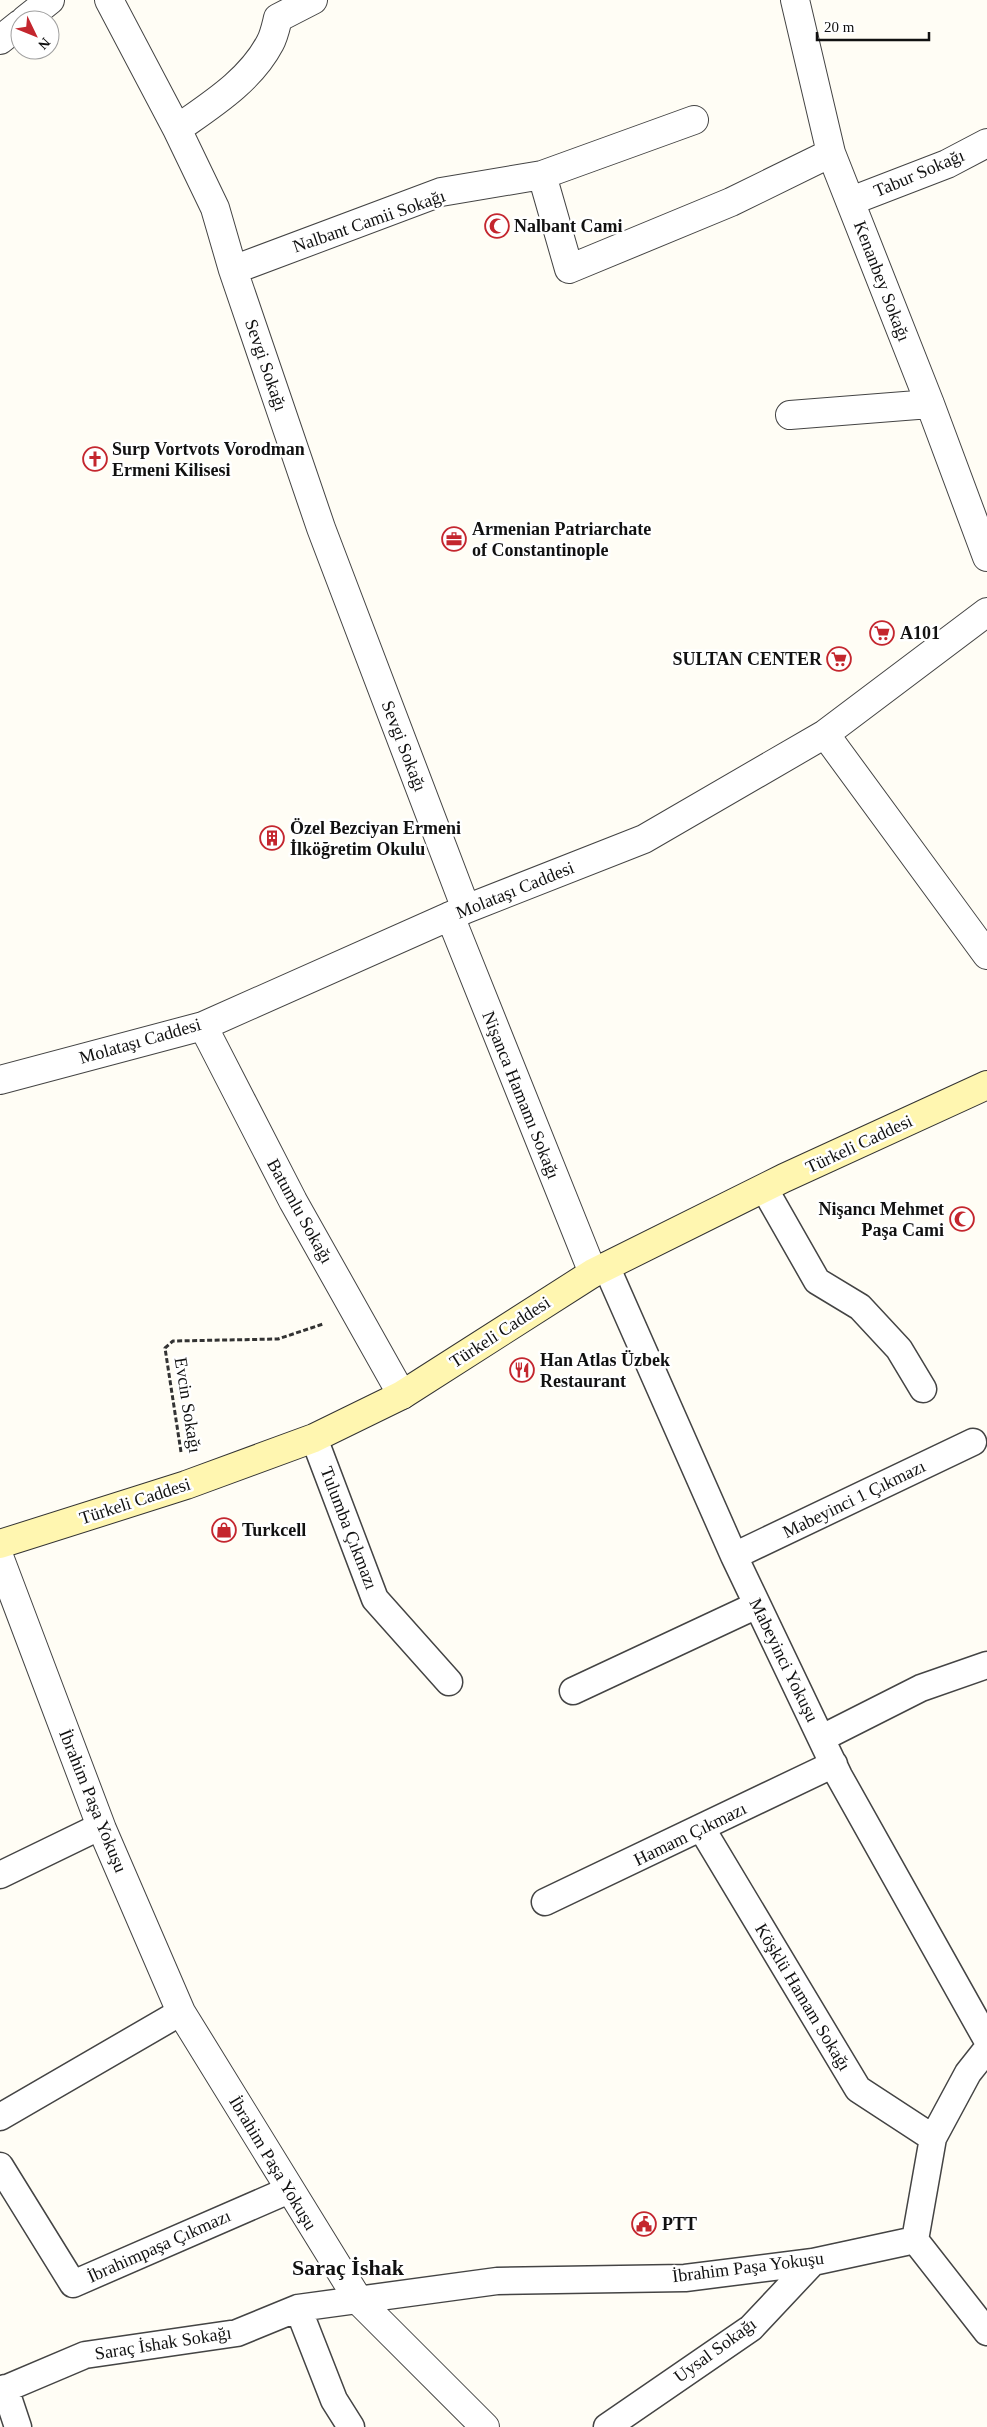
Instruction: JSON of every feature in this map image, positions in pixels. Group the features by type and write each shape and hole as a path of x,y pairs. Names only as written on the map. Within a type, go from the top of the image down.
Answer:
{"main road":[{"name":"Türkeli Caddesi","path":"0,1544 186,1485 314,1438 402,1395 599,1269 764,1188 987,1085"}],"street":[{"path":"38,10 50,0"},
{"name":"Sevgi Sokağı","path":"108,0 177,130 215,208 233,270 321,528 458,913"},
{"path":"177,130 225,94 253,69 271,42 278,18 313,0"},
{"name":"Kenanbey Sokağı","path":"795,0 831,154 930,404 987,557"},
{"path":"0,40 10,32"},
{"name":"Nalbant Camii Sokağı","path":"233,270 440,192 542,175 694,120"},
{"name":"Tabur Sokağı","path":"851,201 947,164 987,143"},
{"path":"542,175 569,269 731,202 831,154"},
{"path":"790,415 930,404"},
{"name":"Molataşı Caddesi","path":"0,1080 203,1026 458,913 644,839 825,734 987,612"},
{"path":"825,734 987,956"},
{"name":"Nişanca Hamamı Sokağı","path":"458,913 599,1269"},
{"name":"Batumlu Sokağı","path":"203,1026 293,1200 402,1395"},
{"path":"764,1188 817,1281 860,1307 899,1350 923,1389"},
{"name":"Mabeyinci Yokuşu","path":"599,1269 837,1770 987,2040"},
{"name":"Tulumba Çıkmazı","path":"314,1438 375,1598 449,1682"},
{"name":"Mabeyinci 1 Çıkmazı","path":"734,1556 973,1442"},
{"name":"İbrahim Paşa Yokuşu","path":"0,1559 102,1829 181,2012 358,2302 497,2281 685,2278 813,2262 915,2240"},
{"path":"573,1691 758,1605"},
{"path":"822,1738 921,1688 987,1665"},
{"name":"Hamam Çıkmazı","path":"545,1902 702,1829 837,1770"},
{"path":"0,1875 99,1827 102,1829"},
{"name":"Köşklü Hamam Sokağı","path":"702,1829 858,2089 933,2138"},
{"path":"0,2117 181,2012"},
{"path":"987,2048 968,2073 933,2138 915,2240 987,2332"},
{"name":"İbrahimpaşa Çıkmazı","path":"0,2166 73,2284 289,2190"},
{"name":"Uysal Sokağı","path":"607,2427 751,2328 813,2262"},
{"path":"358,2302 485,2427"},
{"name":"Saraç İshak Sokağı","path":"3,2389 85,2355 237,2333 298,2308 358,2302"},
{"path":"298,2308 334,2400 351,2427"},
{"path":"3,2389 18,2427"}],"path":[{"name":"Evcin Sokağı","path":"186,1485 165,1348 173,1341 278,1339 315,1328 354,1308"}],"place":[{"name":"Nalbant Cami","path":"497,226"},
{"name":"Surp Vortvots Vorodman Ermeni Kilisesi","path":"95,459"},
{"name":"Armenian Patriarchate of Constantinople","path":"454,539"},
{"name":"A101","path":"882,633"},
{"name":"SULTAN CENTER","path":"839,659"},
{"name":"Özel Bezciyan Ermeni İlköğretim Okulu","path":"272,838"},
{"name":"Nişancı Mehmet Paşa Cami","path":"962,1219"},
{"name":"Han Atlas Üzbek Restaurant","path":"522,1370"},
{"name":"Turkcell","path":"224,1530"},
{"name":"PTT","path":"644,2224"}],"district":[{"name":"Saraç İshak","path":"348,2267"}]}
